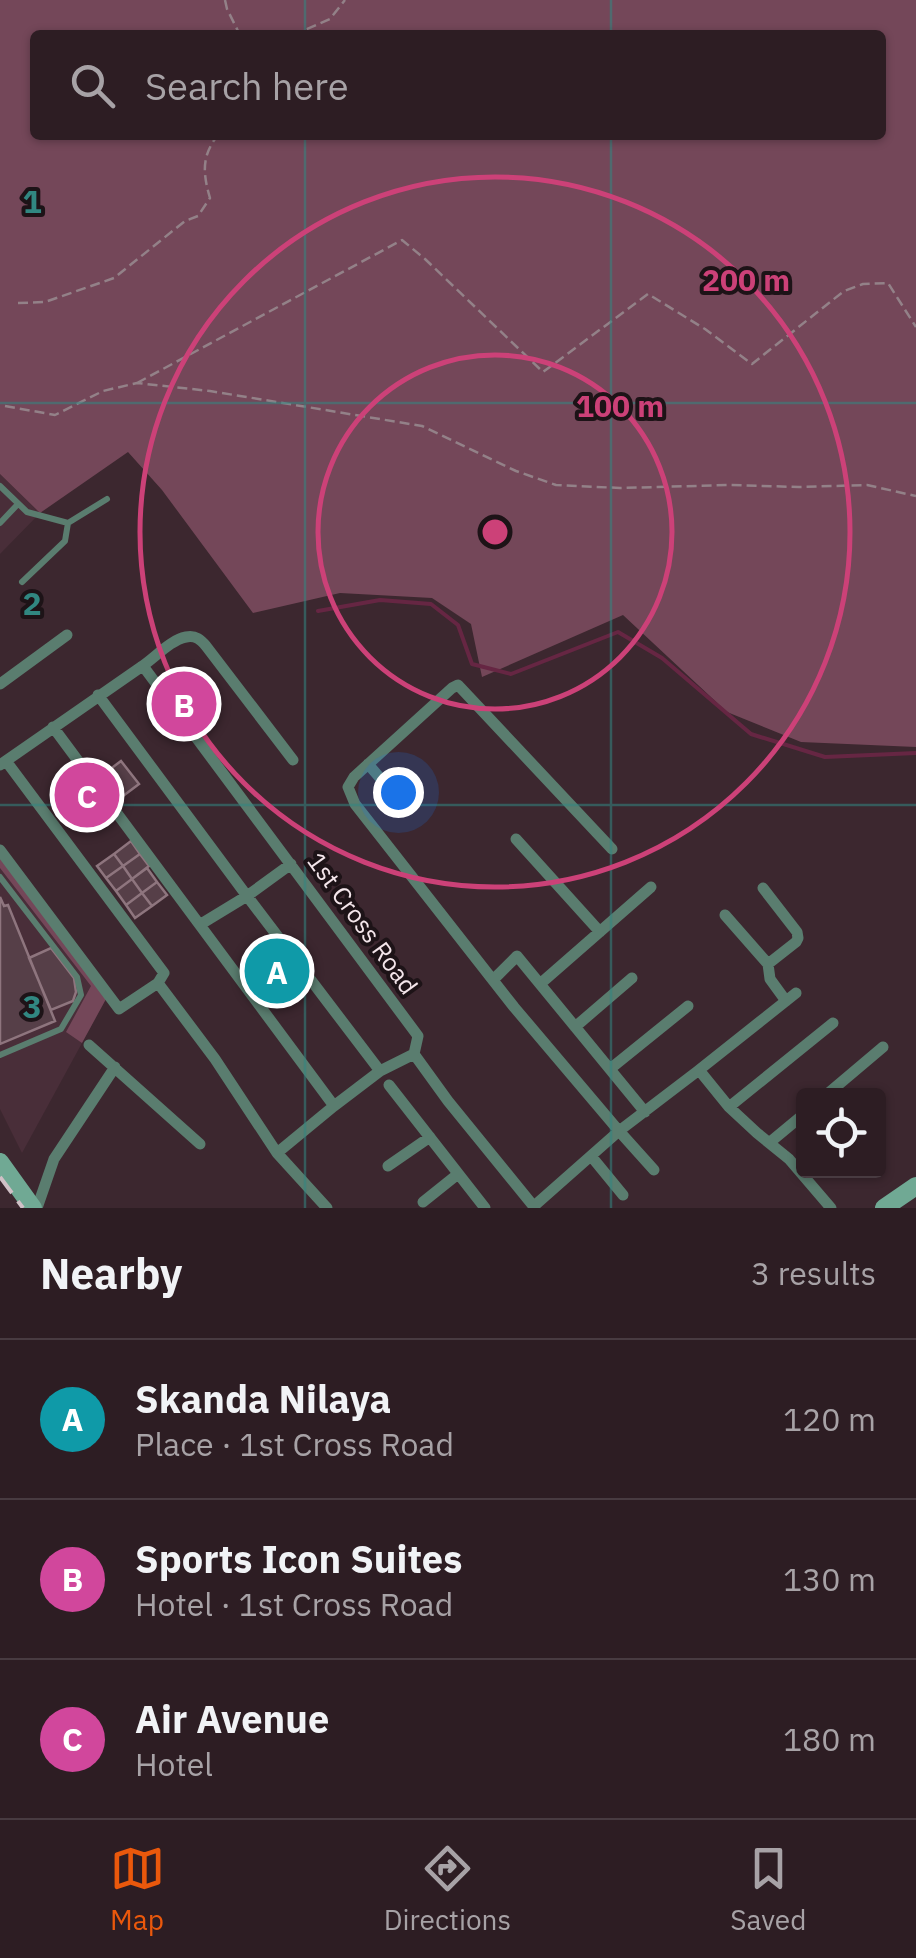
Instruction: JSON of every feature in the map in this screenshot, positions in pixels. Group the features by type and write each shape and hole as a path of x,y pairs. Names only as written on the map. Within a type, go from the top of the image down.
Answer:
{"street":[{"path":"0,684 67,635"},
{"path":"0,850 119,1009 158,983 164,973 3,763 185,637 202,641 293,760"},
{"name":"1st Cross Road","path":"144,666 418,1036 414,1054 534,1207"},
{"path":"612,849 458,686 368,764 348,787 493,980 654,1170"},
{"path":"98,695 380,1071"},
{"path":"53,727 334,1106"},
{"path":"368,764 398,799"},
{"path":"516,839 600,932"},
{"path":"201,924 291,864"},
{"path":"540,984 651,887"},
{"path":"763,888 798,938 768,964"},
{"path":"534,1207 619,1131 791,997 770,979 768,964 724,915"},
{"path":"493,980 516,956 645,1112"},
{"path":"575,1027 632,978"},
{"path":"158,983 215,1059 277,1153 326,1208"},
{"path":"610,1069 688,1006"},
{"path":"729,1107 833,1023"},
{"path":"89,1045 200,1144"},
{"path":"834,1088 883,1047"},
{"path":"277,1153 380,1071 414,1054"},
{"path":"35,1208 54,1160 115,1067"},
{"path":"699,1070 729,1107 789,1159 831,1208"},
{"path":"388,1085 485,1208"},
{"path":"769,1143 796,1121"},
{"path":"388,1166 430,1138"},
{"path":"592,1156 624,1195"},
{"path":"0,1162 35,1208"},
{"path":"423,1202 458,1174"},
{"path":"890,1206 916,1186"}],"lane":[{"path":"0,486 27,512 68,523"},
{"path":"22,582 65,540 68,523 106,498"},
{"path":"0,524 18,504"},
{"path":"0,877 76,977 80,995 62,1030 0,1055"}],"path":[{"path":"225,0 237,30"},
{"path":"305,30 330,19 344,0"},
{"path":"18,303 45,302 114,278 186,220 198,216 210,198 202,168 214,140"},
{"path":"5,406 56,415 102,391 137,383 402,240 542,372 648,294 752,364 844,291 864,284 888,284 916,327"},
{"path":"137,383 422,426 556,485 620,488 867,485 916,496"}],"shaded area":[{"path":"0,0 916,0 916,747 801,742 727,712 623,615 482,677 471,624 432,598 340,593 253,613 162,490 128,452 40,513 0,474"},
{"path":"0,474 40,513 0,554"},
{"path":"0,856 106,999 22,1153 0,1109"},
{"path":"0,856 106,999 82,1043 66,1032 91,986 0,868"}],"building":[{"path":"121,761 139,784 123,796 105,773"},
{"path":"131,841 140,854 123,866 114,854"},
{"path":"114,854 123,866 106,878 97,866"},
{"path":"140,854 149,866 132,879 123,866"},
{"path":"123,866 132,879 116,891 106,878"},
{"path":"147,868 157,882 142,893 132,879"},
{"path":"132,879 142,893 126,905 116,891"},
{"path":"157,882 167,895 152,906 142,893"},
{"path":"142,893 152,906 135,918 126,905"},
{"path":"0,897 4,906 8,905 55,1021 0,1044"},
{"path":"51,948 74,978 76,992 73,1001 51,1010 29,958"},
{"path":"289,955 297,966 266,987 257,975"}],"waterway":[{"path":"318,611 380,600 431,604 458,625 472,664 511,674 618,632 662,658 751,734 825,757 916,753"}],"railway":[{"path":"0,1177 23,1208"}],"place":[{"name":"Sports Icon Suites","path":"184,704"},
{"name":"Air Avenue","path":"87,795"},
{"name":"Skanda Nilaya","path":"277,971"}]}
